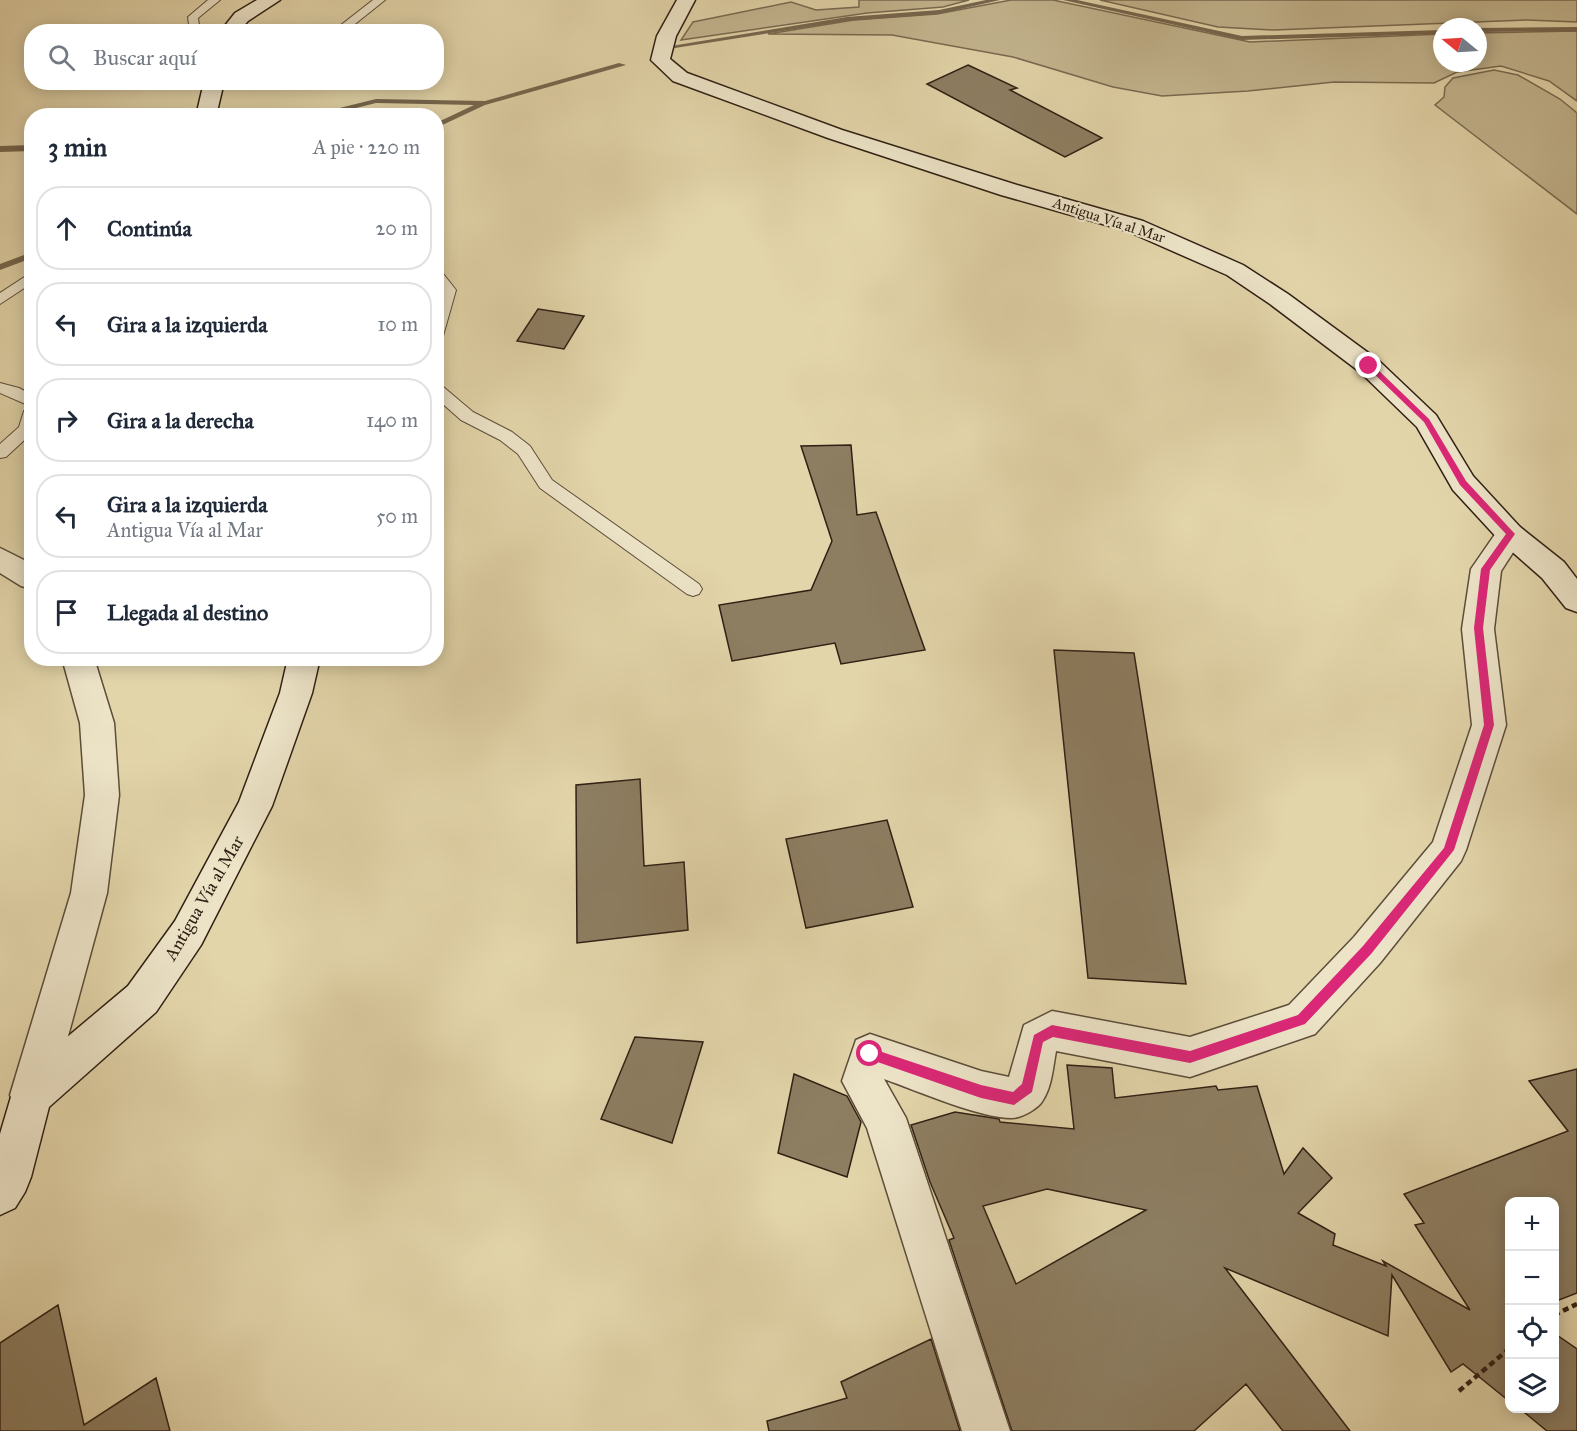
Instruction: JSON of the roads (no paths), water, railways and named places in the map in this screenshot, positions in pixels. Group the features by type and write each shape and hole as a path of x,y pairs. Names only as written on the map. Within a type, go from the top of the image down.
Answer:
{"main road":[{"path":"237,24 271,0"},
{"name":"Antigua Vía al Mar","path":"686,0 671,24 660,60 680,77 835,134 1009,190 1135,225 1235,270 1279,299 1369,366 1426,421 1463,483 1510,534 1552,570 1575,596"},
{"path":"208,108 212,90"},
{"path":"986,1431 885,1118 862,1081 870,1054 981,1092 1014,1098 1028,1088 1038,1039 1052,1031 1190,1057 1301,1020 1367,950 1448,850 1489,725 1478,628 1486,569 1510,534"},
{"path":"0,559 24,573"},
{"path":"0,1193 9,1178 65,971 89,893 102,795 97,723 80,666"},
{"name":"Antigua Vía al Mar","path":"31,1095 142,999 188,933 255,806 296,693 302,666"}],"lane":[{"path":"194,24 193,17 215,0"},
{"path":"348,24 380,0"},
{"path":"0,300 24,282"},
{"path":"444,284 449,290 444,308"},
{"path":"0,388 24,398"},
{"path":"444,395 467,416 506,436 524,450 546,484 693,589"},
{"path":"0,453 24,431"}],"waterway":[{"path":"675,46 847,19 939,12 996,0"},
{"path":"1067,0 1242,38 1433,32"},
{"path":"1487,30 1577,29"},
{"path":"346,108 376,101 485,103 622,65"},
{"path":"444,122 481,105"},
{"path":"0,149 24,148"},
{"path":"0,267 24,258"}]}
